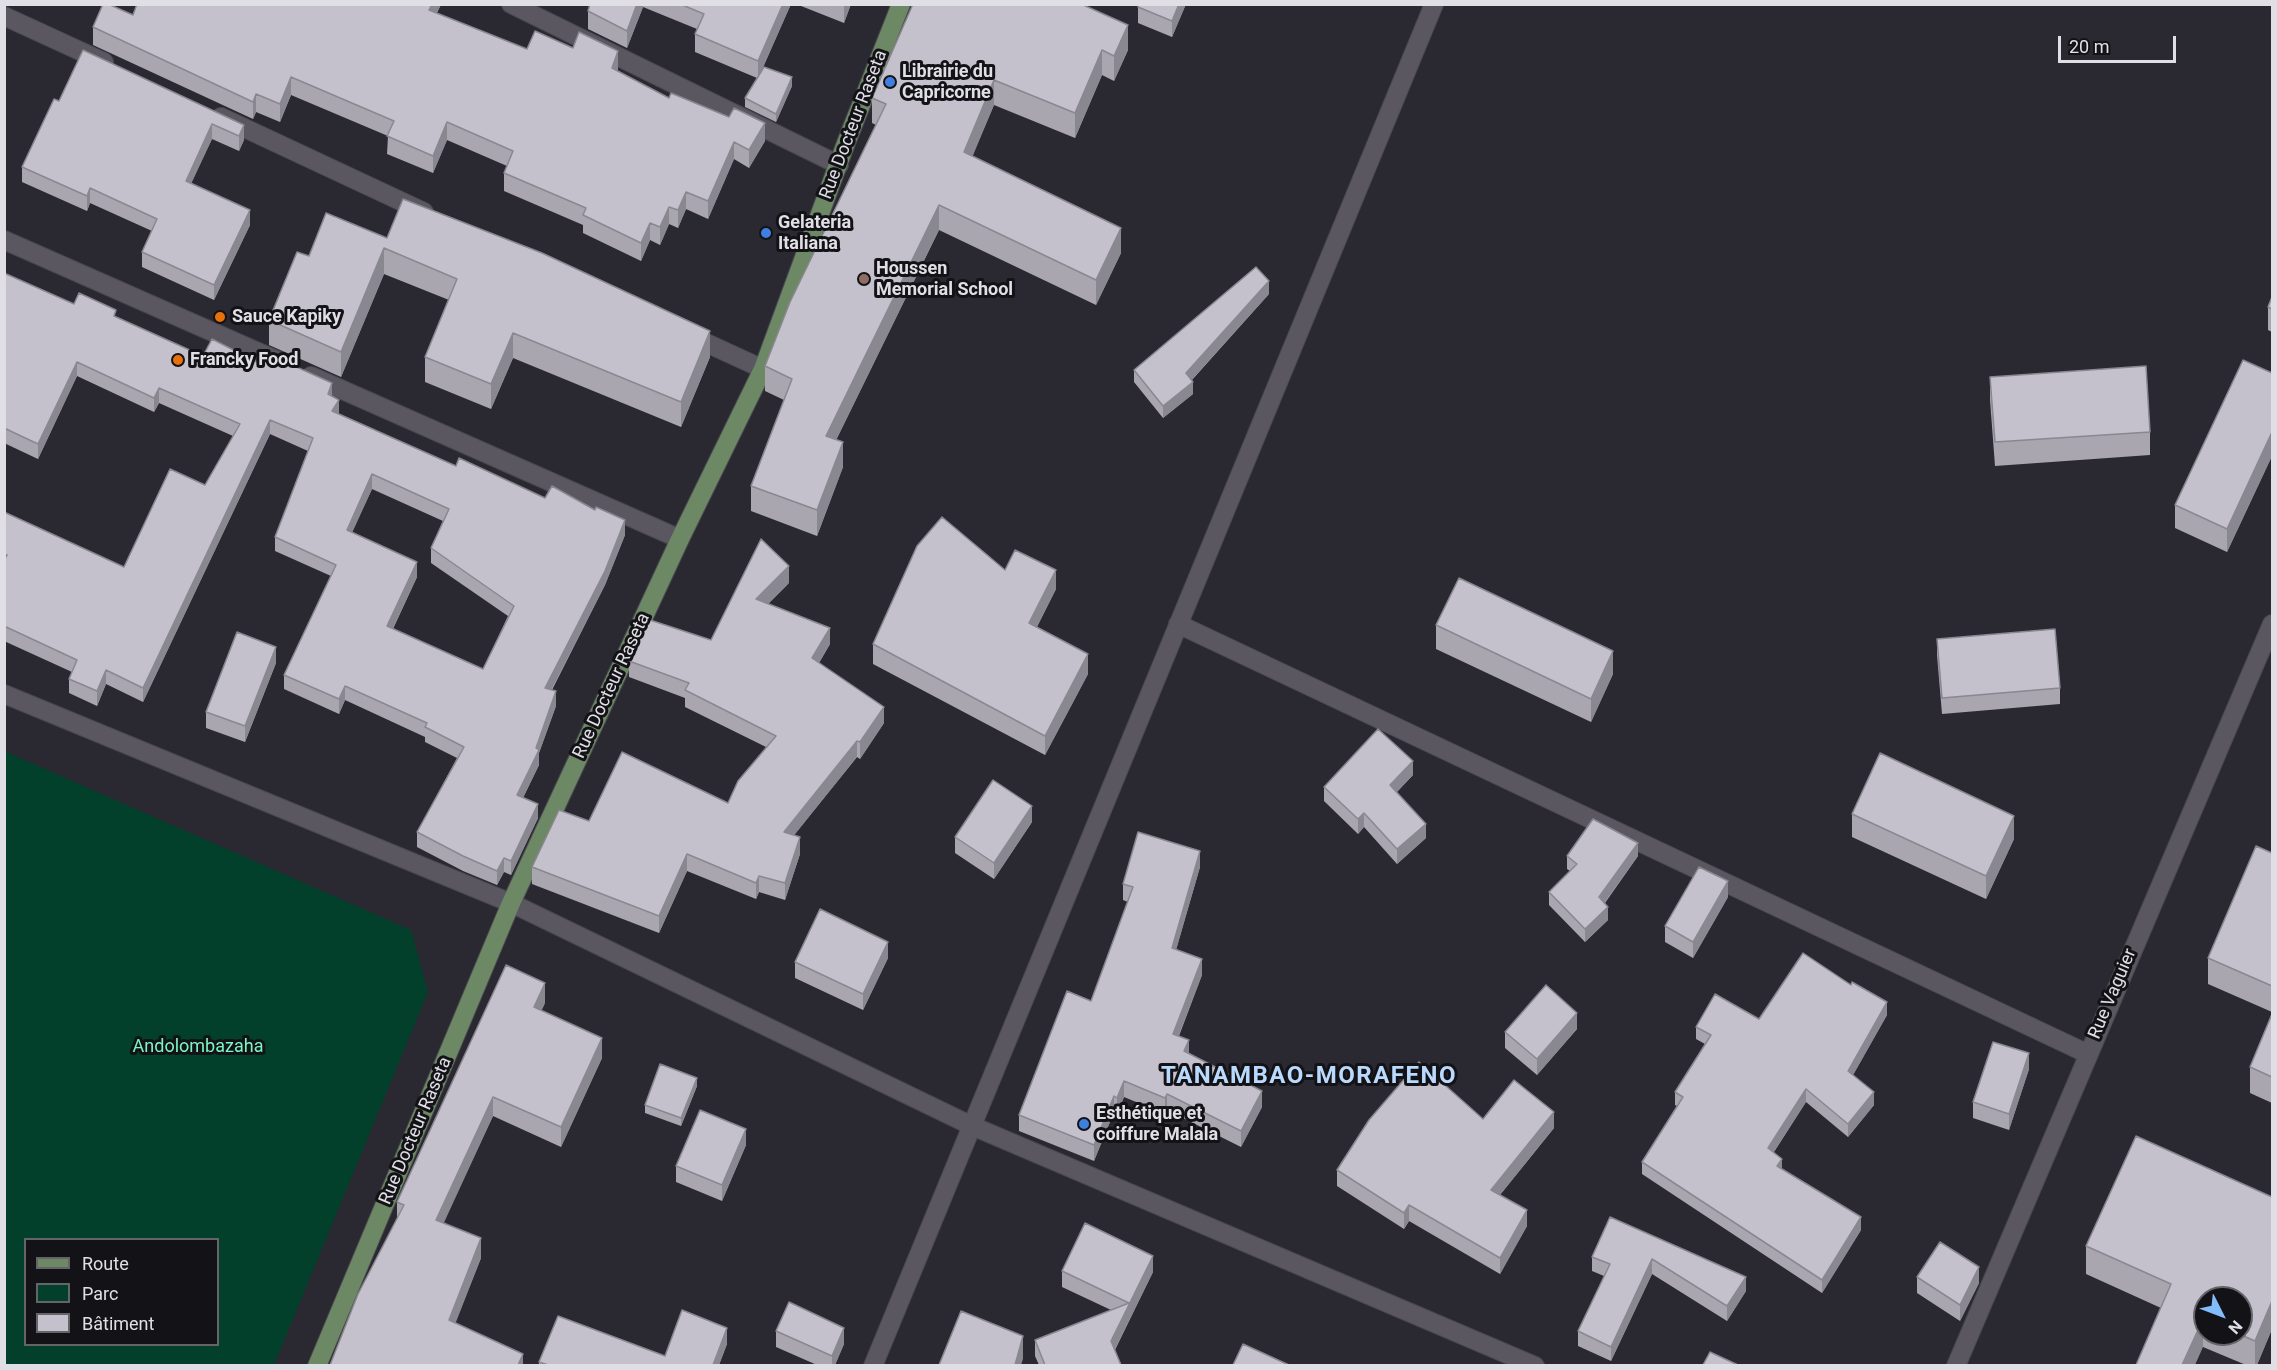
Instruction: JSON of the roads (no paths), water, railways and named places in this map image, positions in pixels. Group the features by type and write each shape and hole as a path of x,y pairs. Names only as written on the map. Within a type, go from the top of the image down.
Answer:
{"main road":[{"name":"Rue Docteur Raseta","path":"317,1365 511,903 680,539 763,369 901,4"}],"street":[{"path":"512,4 839,165"},
{"path":"873,1365 1434,4"},
{"path":"4,16 124,72"},
{"path":"200,107 438,218"},
{"path":"4,240 680,539"},
{"path":"676,329 763,369"},
{"path":"1178,624 2088,1054"},
{"name":"Rue Vaguier","path":"1956,1365 2272,624"},
{"path":"4,694 511,903 970,1125 1535,1365"}],"place":[{"name":"Librairie du Capricorne","path":"890,82"},
{"name":"Gelateria Italiana","path":"766,233"},
{"name":"Houssen Memorial School","path":"864,279"},
{"name":"Sauce Kapiky","path":"220,317"},
{"name":"Francky Food","path":"178,360"},
{"name":"Esthétique et coiffure Malala","path":"1084,1124"}],"district":[{"name":"TANAMBAO-MORAFENO","path":"1309,1077"}],"park label":[{"name":"Andolombazaha","path":"198,1047"}]}
